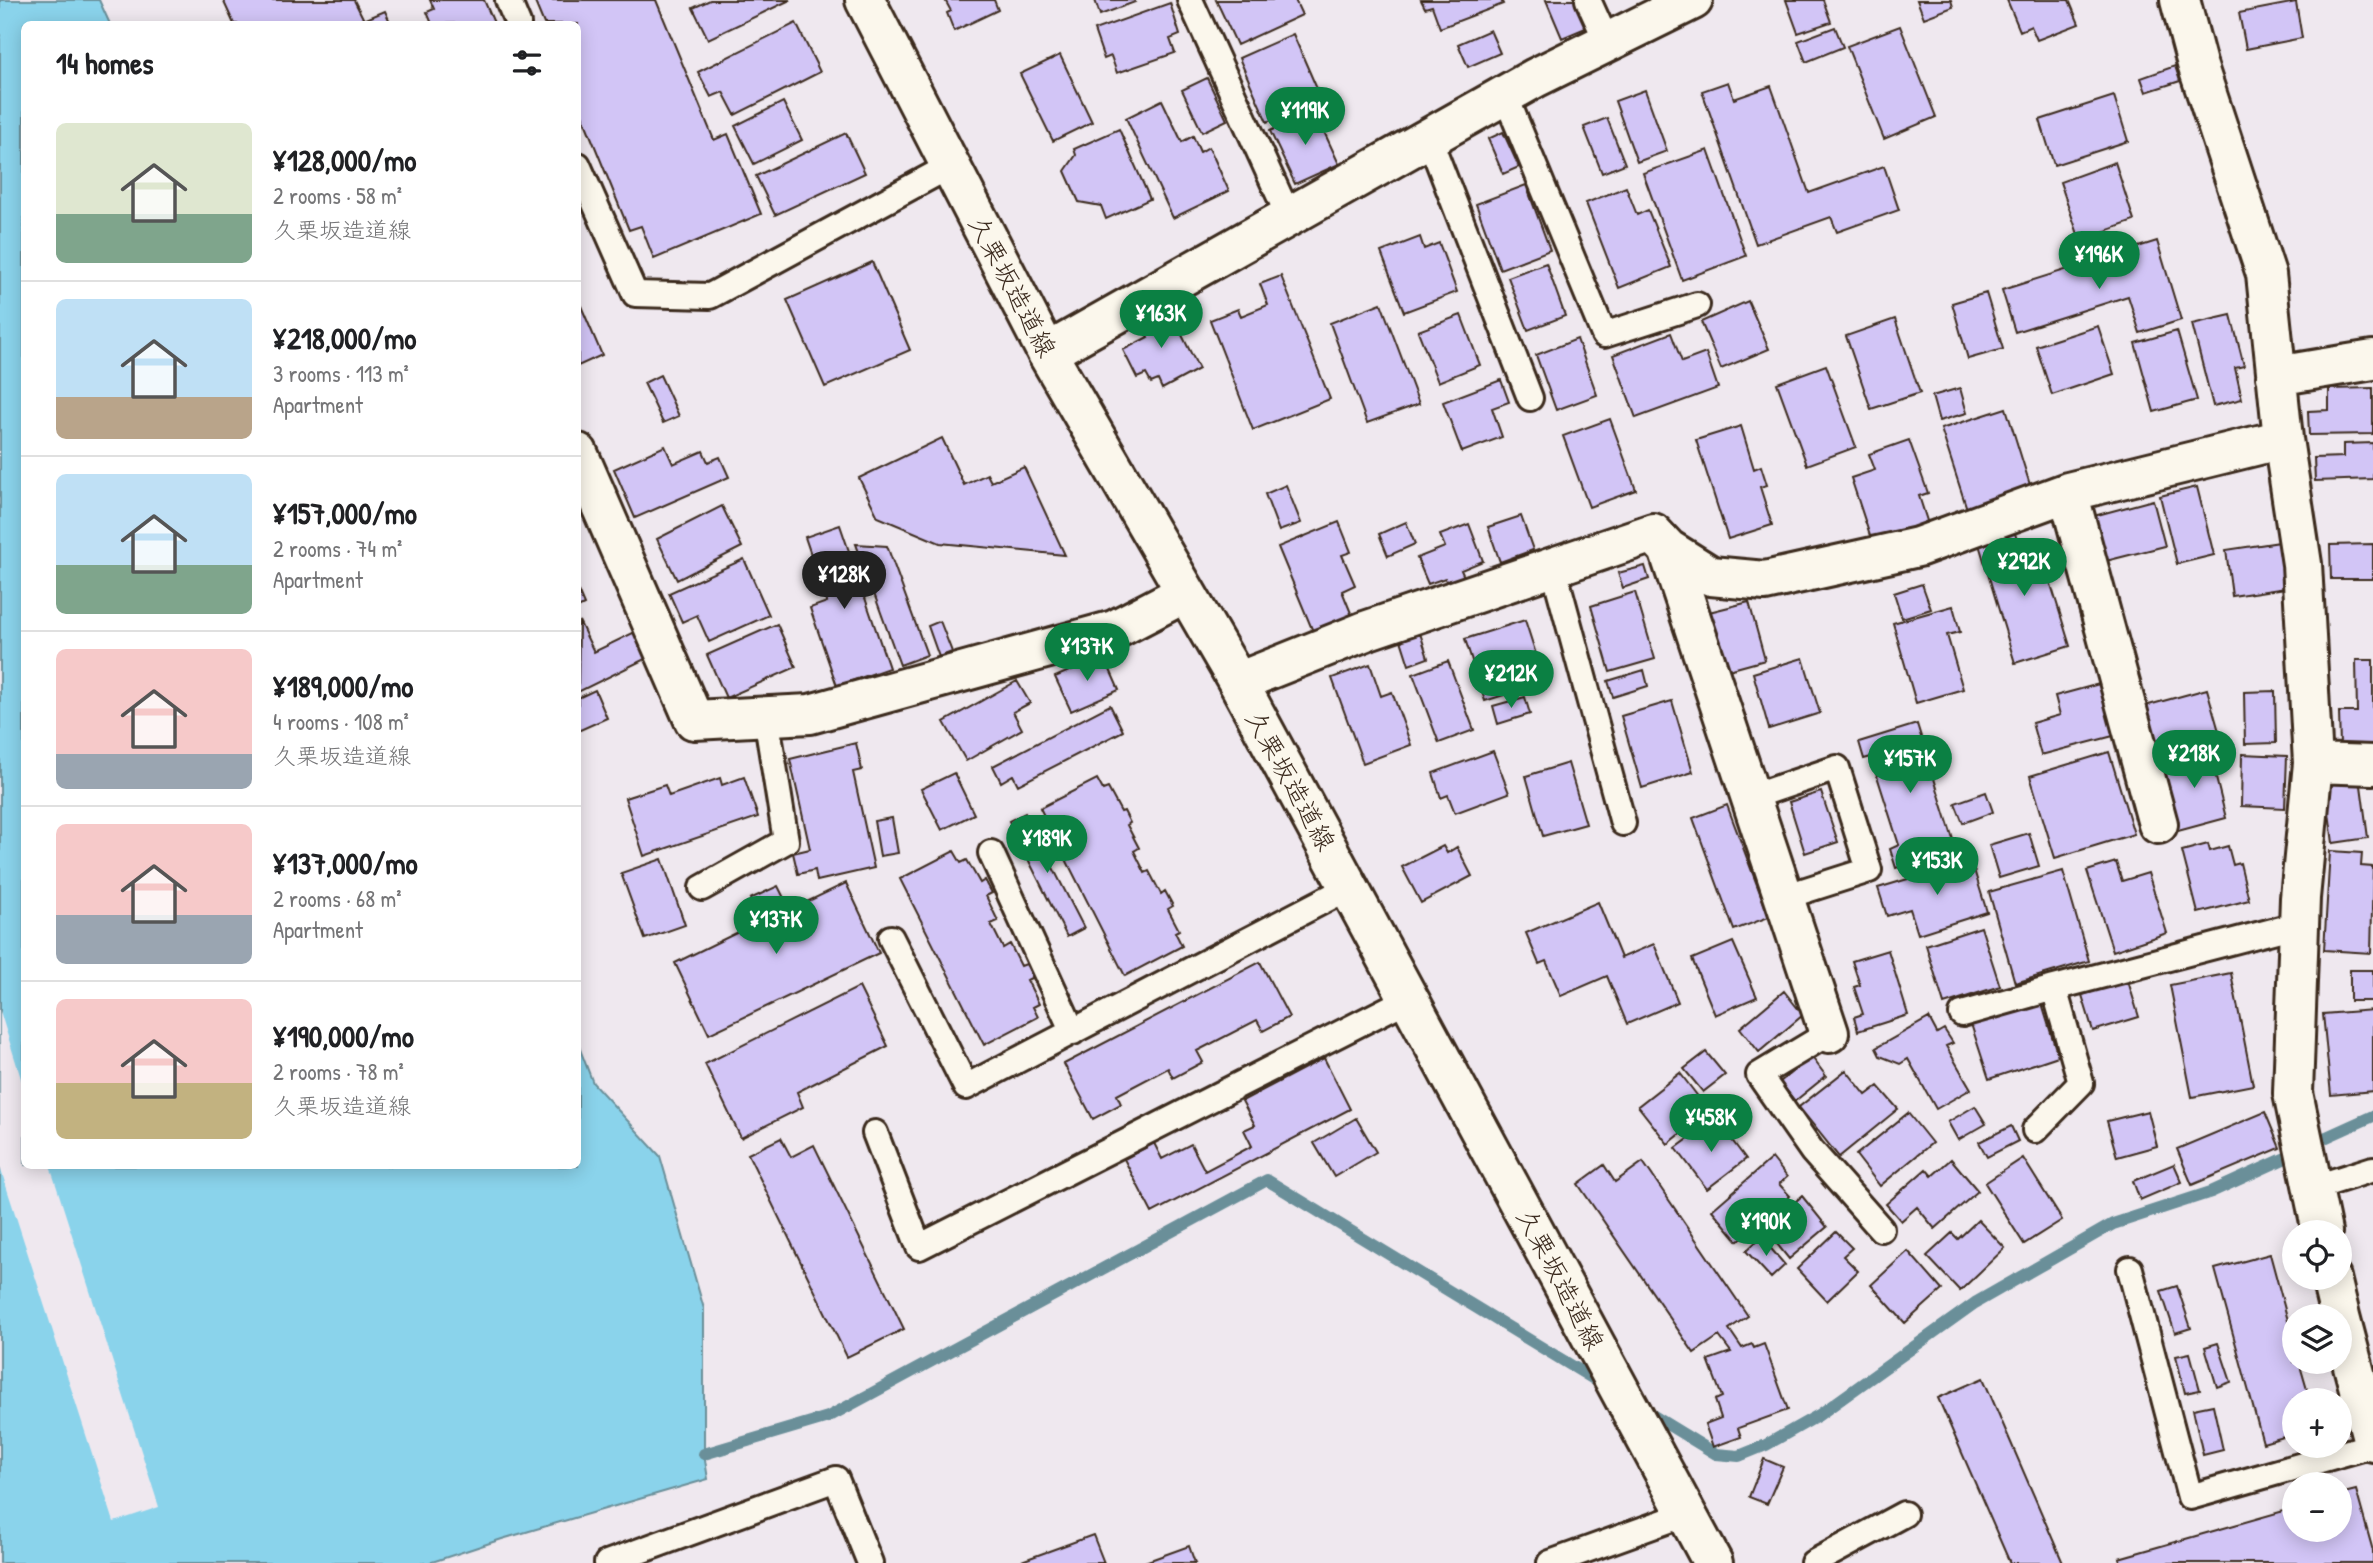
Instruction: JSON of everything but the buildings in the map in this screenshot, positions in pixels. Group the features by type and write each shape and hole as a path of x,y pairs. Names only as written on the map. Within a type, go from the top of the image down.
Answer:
{"street":[{"name":"久栗坂造道線","path":"865,0 1048,353 1238,682 1713,1563"},
{"path":"1048,353 1505,95 1693,0"},
{"path":"2180,0 2197,64 2266,274 2283,439 2302,564 2313,763 2299,923 2293,1093 2320,1220"},
{"path":"2276,376 2373,360"},
{"path":"1238,682 1368,630 1653,533 1668,549 1711,576 1765,581 1917,547 2068,492 2283,439"},
{"path":"581,460 694,720 810,714 1114,629 1185,593"},
{"path":"2068,492 2158,824"},
{"path":"1668,549 1829,1033"},
{"path":"2313,763 2373,765"},
{"path":"2352,1362 2373,1443"}],"lane":[{"path":"508,0 517,21"},
{"path":"1190,0 1289,217"},
{"path":"1588,0 1607,42"},
{"path":"1505,95 1604,335 1697,305"},
{"path":"1429,138 1530,398"},
{"path":"581,172 635,294 710,296 950,166"},
{"path":"1553,566 1623,823"},
{"path":"702,888 786,841 766,716"},
{"path":"1751,797 1837,768 1869,870 1784,897"},
{"path":"991,853 1073,1031"},
{"path":"891,938 966,1087 1350,887"},
{"path":"1962,1014 2299,923"},
{"path":"2035,1130 2081,1083 2054,988"},
{"path":"875,1133 919,1247 1410,998"},
{"path":"1829,1033 1759,1075 1812,1151 1881,1229"},
{"path":"2313,1188 2373,1169"},
{"path":"2130,1269 2190,1497 2373,1443"},
{"path":"607,1563 836,1479 870,1563"},
{"path":"1550,1563 1686,1514"},
{"path":"1813,1563 1904,1514"}],"water":[{"path":"0,0 99,0 109,21 21,21 21,1169 581,1169 581,1052 593,1083 660,1156 704,1309 704,1454 708,1479 429,1563 0,1563"}],"pier":[{"path":"0,1011 21,1078 21,1169 51,1169 159,1507 114,1522 0,1167"}],"waterway":[{"path":"2320,1140 2373,1116"},
{"path":"1644,1410 1716,1454 1739,1456 1766,1445 1819,1415 1975,1303 2113,1224 2211,1192 2290,1156"},
{"path":"704,1454 828,1417 1267,1180 1605,1386"}]}
